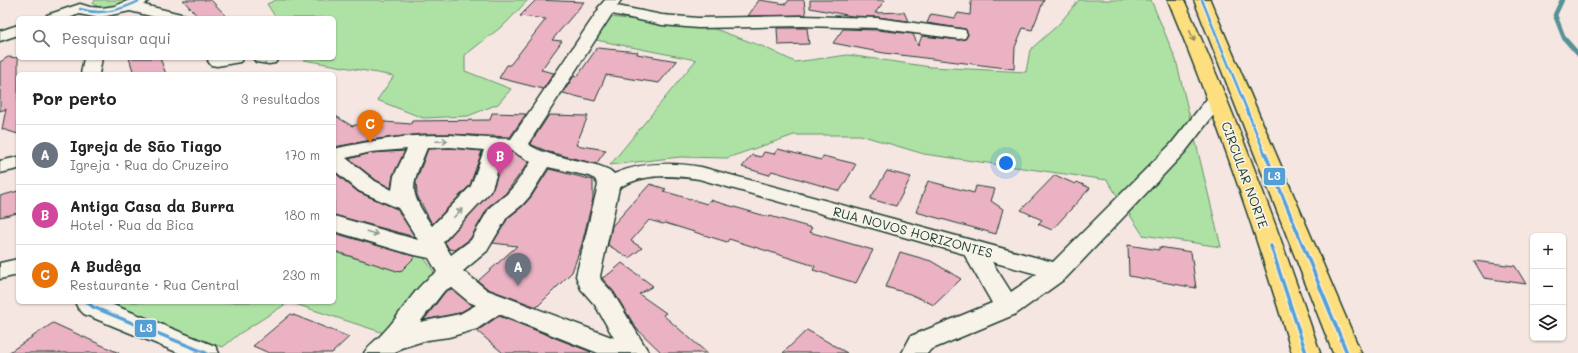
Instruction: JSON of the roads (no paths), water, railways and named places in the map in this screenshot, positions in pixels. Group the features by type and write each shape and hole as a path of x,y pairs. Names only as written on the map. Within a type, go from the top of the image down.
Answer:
{"main road":[{"name":"CIRCULAR NORTE","path":"1176,0 1217,99 1251,187 1306,353"},
{"name":"CIRCULAR NORTE","path":"1202,0 1347,353"}],"street":[{"path":"57,16 81,5 88,12 103,15 139,2 174,16"},
{"path":"384,347 435,285 442,259 481,188 492,154 508,145 610,4 662,20 698,23 802,21 877,23 959,34"},
{"path":"0,36 16,31"},
{"path":"90,72 93,60"},
{"path":"218,64 229,60"},
{"path":"916,353 920,343 1006,307 1058,272 1178,148 1217,99"},
{"path":"336,155 371,146 418,142 450,141 508,145 543,159 595,171 604,175 608,185 588,276 590,283 604,299 636,353"},
{"path":"418,142 416,154 404,178 403,188 406,203 442,259 478,296 626,353"},
{"path":"336,224 418,248 442,259 479,245 498,212 514,200 522,191 543,159"},
{"path":"336,160 366,186 406,203"},
{"path":"0,167 16,163"},
{"name":"RUA NOVOS HORIZONTES","path":"608,185 617,179 628,175 655,169 700,173 1058,272"},
{"path":"973,249 1006,307"},
{"path":"0,272 16,268"},
{"path":"384,347 426,330 449,327 468,322 498,303"},
{"path":"89,304 93,308 206,353"}],"waterway":[{"path":"1562,0 1555,15 1564,38 1578,54"}],"place":[{"name":"A Budêga","path":"370,143"},
{"name":"Antiga Casa da Burra","path":"500,175"},
{"name":"Igreja de São Tiago","path":"518,286"}]}
